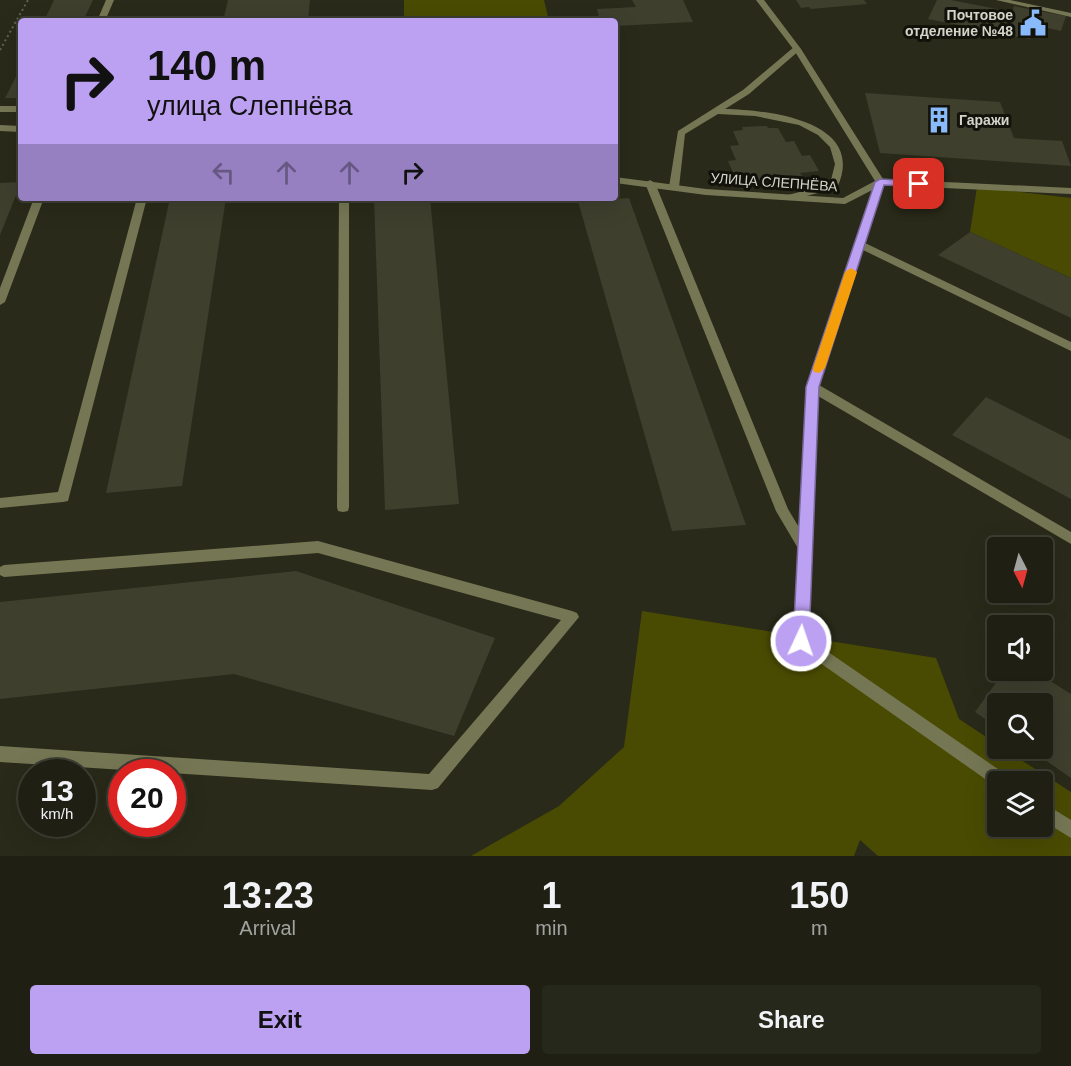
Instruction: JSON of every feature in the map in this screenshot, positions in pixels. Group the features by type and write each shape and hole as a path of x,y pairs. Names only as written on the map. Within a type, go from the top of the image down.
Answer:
{"street":[{"path":"102,18 110,0"},
{"path":"760,0 797,49 880,182 813,387 801,641 987,771"},
{"path":"1000,0 1071,15"},
{"path":"674,187 681,133 746,92 797,49"},
{"path":"0,109 18,109"},
{"path":"715,111 743,111 781,116 820,132 831,144 840,160 840,173 834,186 791,197"},
{"path":"0,128 18,129"},
{"name":"УЛИЦА СЛЕПНЁВА","path":"618,180 706,192 845,201 880,182"},
{"path":"880,182 1071,191"},
{"path":"650,183 782,511 805,550"},
{"path":"0,302 38,201"},
{"path":"0,503 63,497 141,201"},
{"path":"344,201 344,507"},
{"path":"860,245 1071,347"},
{"path":"813,387 1071,539"},
{"path":"0,754 432,782 572,617 318,547 4,571"},
{"path":"1053,818 1071,830"}],"path":[{"path":"18,18 28,0"},
{"path":"0,51 18,18"}],"shaded area":[{"path":"404,0 544,0 548,18 404,18"},
{"path":"977,187 1071,198 1071,278 970,232"},
{"path":"642,611 936,658 959,719 987,737 987,759 1020,759 1038,771 987,771 987,837 1053,837 1053,780 1071,792 1071,856 878,856 860,840 854,856 471,856 559,806 624,747"}],"building":[{"path":"54,0 93,0 84,18 45,18"},
{"path":"228,0 310,0 308,18 224,18"},
{"path":"632,0 683,0 693,22 618,26 618,18 599,18 597,9 636,7"},
{"path":"796,0 864,0 867,4 811,9 801,8"},
{"path":"937,0 951,0 1012,12 1014,6 1066,16 1061,31 1034,25 1030,39 928,19"},
{"path":"18,73 18,98 5,98"},
{"name":"Гаражи","path":"865,93 1000,102 1014,138 1062,141 1071,166 880,153"},
{"path":"742,127 778,128 786,142 794,141 802,156 810,155 819,171 800,173 803,177 755,180 753,175 735,177 728,161 736,160 730,146 739,145 733,131 743,130"},
{"path":"18,182 18,190 0,235 0,183"},
{"path":"629,198 746,525 672,531 578,201 618,201 618,199"},
{"path":"169,201 226,201 182,486 106,493"},
{"path":"374,201 430,201 459,504 385,510"},
{"path":"970,232 1071,278 1071,318 938,255"},
{"path":"986,397 1071,440 1071,499 952,435"},
{"path":"296,571 495,638 454,736 234,674 0,699 0,602"},
{"path":"997,681 1050,681 1071,694 1071,778 1044,759 1053,759 1053,693 989,693"},
{"path":"987,695 987,720 975,712"}],"slow traffic":[{"path":"819,368 851,272"}],"place":[{"name":"Почтовое отделение №48","path":"1033,23"},
{"name":"Гаражи","path":"939,120"}],"route":[{"path":"801,641 813,387 880,182 919,184"}]}
